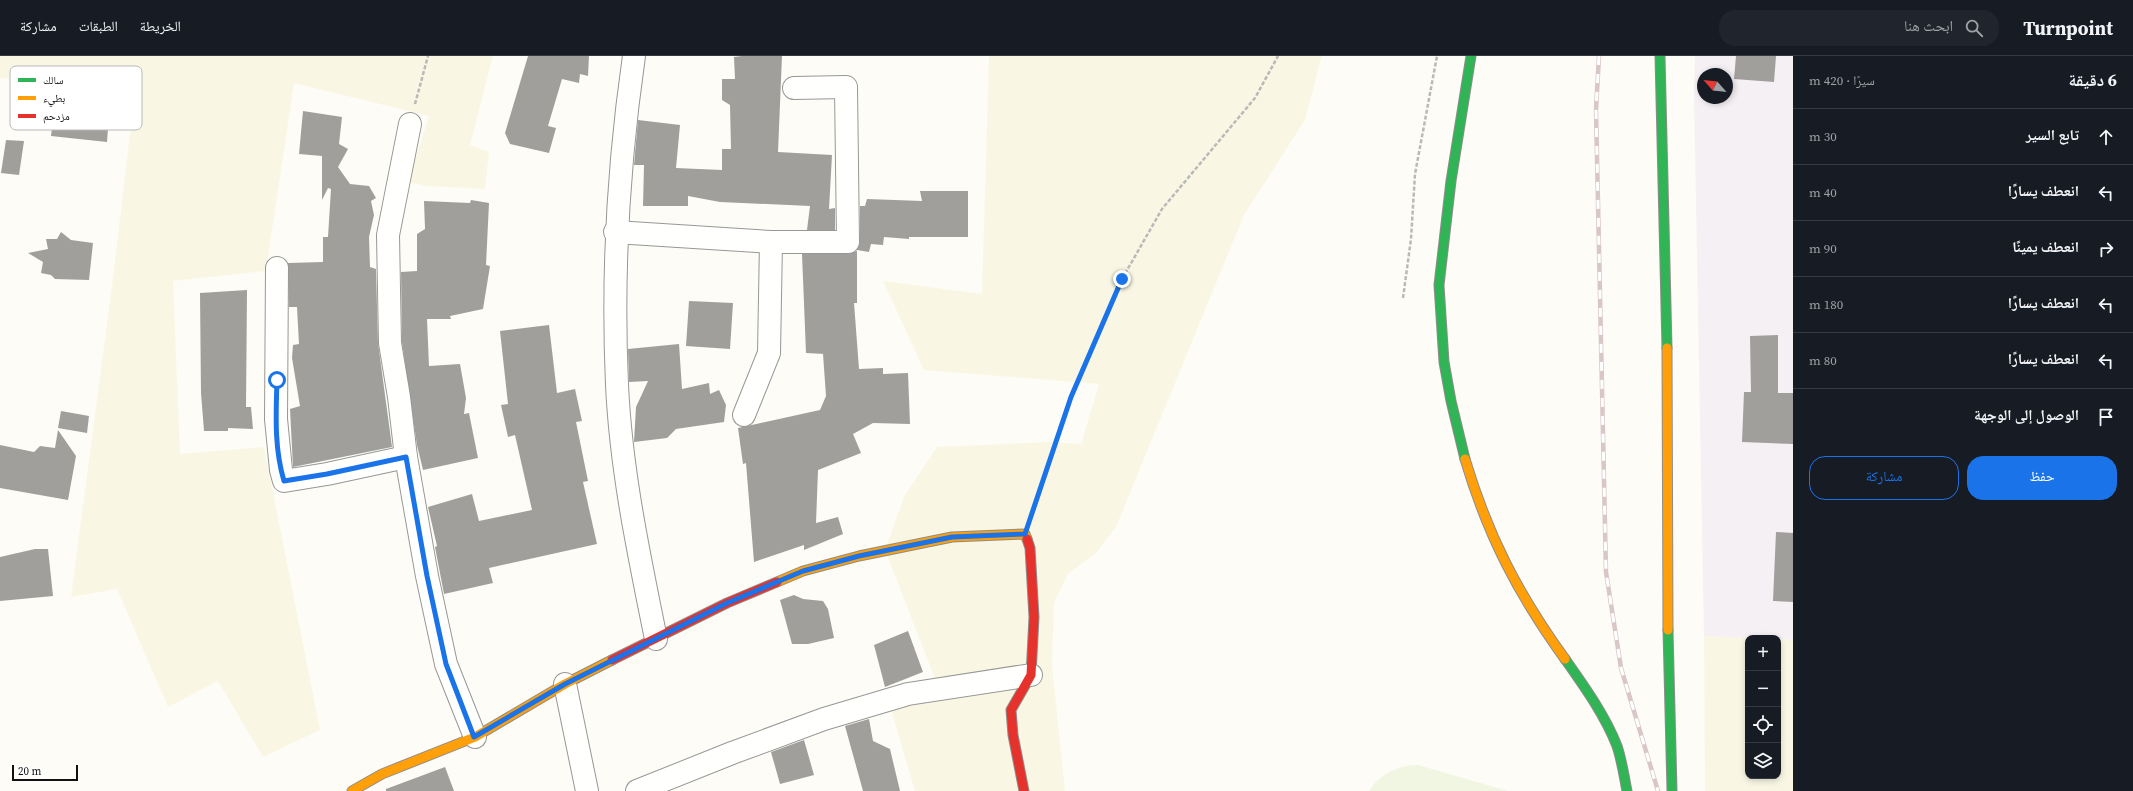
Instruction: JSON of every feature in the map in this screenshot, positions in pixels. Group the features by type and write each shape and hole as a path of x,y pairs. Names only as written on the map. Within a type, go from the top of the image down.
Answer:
{"street":[{"path":"634,56 624,118 615,232 617,385 622,443 632,519 656,639"},
{"path":"1471,56 1442,247 1439,285 1441,334 1450,397 1480,503 1504,563 1541,627 1597,707 1611,731 1618,749 1628,791"},
{"path":"1660,56 1664,174 1668,442 1667,598 1672,791"},
{"path":"615,232 771,242 848,242 846,87 794,88"},
{"path":"410,124 388,235 390,343 399,396 406,457 427,576 446,664 474,737"},
{"path":"744,416 769,353 771,242"},
{"path":"277,268 276,419 280,470 284,481 327,474 406,457"},
{"path":"352,791 382,774 474,737 565,684 727,603 803,571 859,556 952,537 1025,534 1030,548 1034,617 1031,675 1011,710 1013,735 1024,791"},
{"path":"637,791 732,753 824,719 908,694 1031,675"},
{"path":"565,684 587,791"}],"path":[{"path":"410,124 428,56"},
{"path":"1025,534 1071,397 1122,279 1162,209 1255,98 1278,56"},
{"path":"1403,298 1411,239 1415,174 1437,56"}],"shaded area":[{"path":"0,56 493,56 470,145 489,152 485,189 427,186 408,182 429,116 294,83 266,271 173,281 180,454 264,447 320,730 263,757 218,681 168,707 117,589 71,597 112,286 130,130 142,130 142,66 10,66 10,79 0,78"},
{"path":"989,56 1321,56 1305,120 1244,215 1116,527 1096,553 1068,574 1054,603 1052,665 1065,791 915,791 890,706 941,694 885,550 905,495 937,447 1049,442 1081,444 1099,384 924,370 883,281 982,294"},
{"path":"1695,56 1793,56 1793,640 1781,639 1781,635 1745,635 1745,638 1704,636 1694,93"},
{"path":"1704,636 1745,638 1745,779 1781,779 1781,639 1793,640 1793,791 1705,791"}],"green space":[{"path":"1418,765 1508,791 1369,791 1377,781 1388,773 1399,768"}],"building":[{"path":"528,56 589,56 588,76 580,74 579,83 562,79 548,126 556,128 549,153 510,144 505,133"},
{"path":"782,56 778,152 832,155 829,209 835,208 835,230 807,230 810,206 720,202 688,196 688,206 643,206 644,165 634,165 638,120 680,125 676,168 722,170 722,149 731,149 730,105 722,100 722,79 735,79 734,57"},
{"path":"1736,56 1776,56 1774,82 1734,79"},
{"path":"303,111 342,117 339,144 348,149 338,167 350,184 369,186 376,198 371,201 374,215 369,237 370,267 376,269 378,343 392,447 293,467 290,409 300,406 292,358 293,345 299,344 297,307 289,307 288,263 323,262 323,237 328,237 331,189 328,188 322,200 322,156 299,154"},
{"path":"52,130 108,130 107,142 51,136"},
{"path":"6,140 24,141 19,175 1,173"},
{"path":"920,191 968,191 968,237 909,237 909,239 884,237 883,245 871,244 869,252 857,250 860,242 860,206 865,206 867,199 922,201"},
{"path":"471,200 489,203 486,265 490,266 483,309 450,316 451,319 427,319 429,366 460,364 466,398 464,414 469,413 478,458 423,470 417,445 402,342 401,272 417,271 417,234 425,229 424,201 470,203"},
{"path":"61,232 71,240 93,243 89,280 55,279 51,275 41,273 43,262 28,253 48,249 46,239 57,239"},
{"path":"857,251 857,303 854,303 859,369 883,368 883,374 908,373 910,424 873,423 853,434 861,453 818,470 816,523 838,517 843,534 804,550 804,545 754,562 746,463 743,464 738,428 820,410 826,396 823,354 825,354 806,353 802,254 848,254"},
{"path":"247,290 246,407 251,407 253,429 228,428 228,431 204,431 201,393 200,293"},
{"path":"689,301 733,303 730,349 686,346"},
{"path":"549,325 557,393 575,389 582,421 576,422 588,481 583,482 597,544 489,568 493,583 444,594 435,547 437,546 428,507 472,494 479,521 532,510 515,435 508,437 501,405 508,404 500,331"},
{"path":"1778,335 1778,393 1793,393 1793,444 1742,442 1744,392 1751,392 1750,336"},
{"path":"679,344 682,389 709,383 710,394 719,390 726,405 724,422 676,429 667,438 634,442 636,407 648,381 629,382 628,349"},
{"path":"61,411 89,416 87,433 58,428"},
{"path":"58,430 76,456 68,500 0,488 0,445 34,452 40,446 55,448"},
{"path":"1776,532 1793,533 1793,602 1773,601"},
{"path":"35,549 48,549 53,596 0,601 0,557"},
{"path":"794,595 803,599 823,601 828,609 834,638 808,644 792,644 780,600"},
{"path":"908,631 923,672 885,687 874,645"},
{"path":"869,719 873,741 890,749 900,791 863,791 845,726"},
{"path":"804,740 814,775 780,784 771,752"},
{"path":"445,767 454,791 386,791 386,789"}],"railway":[{"path":"1599,56 1596,110 1606,572 1621,668 1658,791"}],"traffic: fast":[{"path":"1465,459 1451,401 1444,362 1439,285 1451,181 1471,56"},
{"path":"1660,56 1667,348"},
{"path":"1668,630 1672,791"},
{"path":"1565,659 1594,701 1612,734 1620,757 1627,791"}],"traffic: slow":[{"path":"1667,348 1668,630"},
{"path":"1465,459 1484,514 1506,564 1533,611 1565,659"},
{"path":"777,582 803,571 859,556 952,537 1025,534 1027,539"},
{"path":"352,791 382,774 475,737 565,684 612,660"}],"traffic: jam":[{"path":"1024,791 1013,735 1011,710 1031,675 1034,617 1030,548 1027,539"},
{"path":"612,660 727,603 777,582"}],"route":[{"path":"277,380 276,419 280,470 284,481 327,474 406,457 427,576 446,664 474,737 565,684 727,603 803,571 859,556 952,537 991,534 1025,534 1049,467 1071,397 1122,279"}]}
